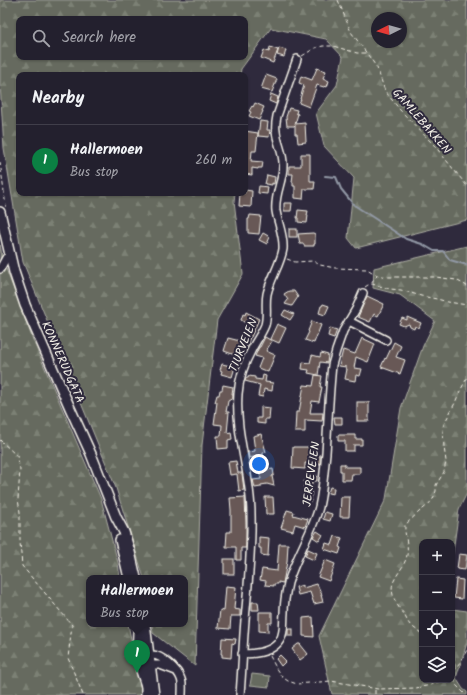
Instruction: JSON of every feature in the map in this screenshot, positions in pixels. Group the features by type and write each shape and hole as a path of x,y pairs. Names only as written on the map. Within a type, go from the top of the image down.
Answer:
{"main road":[{"name":"KONNERUDGATA","path":"3,211 10,257 18,286 91,454 116,517 124,532 135,575"},
{"name":"KONNERUDGATA","path":"116,517 128,575"},
{"path":"139,627 148,660 146,692"},
{"path":"145,627 148,660 154,695"}],"street":[{"name":"TIURVEIEN","path":"240,695 250,564 252,515 249,484 240,440 237,410 238,393 244,366 265,324 267,294 283,252 282,235 277,216 276,201 283,166 276,125 297,59"},
{"path":"0,268 6,258 10,257"},
{"name":"JERPEVEIEN","path":"267,650 277,644 282,635 284,604 288,582 312,528 319,506 324,474 332,365 339,340 363,293"},
{"path":"349,321 386,340"},
{"path":"138,627 136,654 139,672 146,692"},
{"path":"242,654 253,654 267,650"},
{"path":"148,660 176,671 182,680 182,695"}],"path":[{"name":"GAMLEBAKKEN","path":"338,0 352,32 377,68 385,91 400,110 434,145 467,186"},
{"path":"297,59 315,48 323,46 333,46 367,54"},
{"path":"0,162 3,190 3,211"},
{"path":"281,258 295,262 313,261 314,263 320,265 335,268 367,269 377,275 388,277 436,277 456,280 467,286"},
{"path":"377,275 372,284 467,305"},
{"path":"419,632 409,624 405,618 404,613 394,598 392,587 404,566 407,556 408,548 404,530 405,525 433,499 436,491 436,485 444,472 446,461 443,440 444,424 467,378"},
{"path":"0,440 17,456 20,470 18,498 22,566 72,625 68,658 83,695"},
{"path":"267,650 282,677 292,683 297,684 332,681 375,689 416,688 436,683"},
{"path":"455,668 467,650"},
{"path":"455,682 456,685 466,695"},
{"path":"375,689 375,695"}],"green space":[{"path":"0,0 467,0 467,220 356,248 348,238 354,178 324,146 316,113 337,85 343,57 326,39 271,28 248,59 248,16 16,16 16,60 248,60 240,72 16,72 16,196 235,196 243,274 217,320 202,445 195,666 153,633 152,627 188,627 188,575 143,575 116,488 23,262 4,148 0,84"},
{"path":"0,245 3,261 35,345 101,499 118,563 120,575 86,575 86,627 129,627 142,695 0,695"},
{"path":"467,246 467,493 459,509 455,539 419,539 419,683 455,683 455,609 467,611 467,643 456,678 463,689 467,692 467,695 332,694 319,636 386,499 401,408 423,346 435,321 400,295 373,288 374,268"},
{"path":"252,674 270,676 269,687 250,685"}],"building":[{"path":"270,47 278,50 273,63 261,58 264,50 269,52"},
{"path":"279,48 286,50 284,57 277,55"},
{"path":"317,68 326,71 323,78 329,81 327,87 317,85 309,107 299,103 304,85 299,83 301,76 312,80"},
{"path":"266,75 277,79 272,92 261,89"},
{"path":"271,94 278,97 276,104 269,101"},
{"path":"255,103 264,107 259,120 249,116 251,112 249,111"},
{"path":"289,108 297,110 296,113 298,114 295,124 305,123 306,142 298,143 297,134 295,134 295,125 287,126 286,117"},
{"path":"260,121 268,122 267,130 270,130 269,137 258,136"},
{"path":"248,131 258,133 256,151 252,151 251,161 263,162 262,168 252,168 252,175 248,174"},
{"path":"301,154 310,154 310,181 315,181 314,189 304,189 303,199 295,198 295,186 293,186 292,182 293,174 289,174 289,166 301,166"},
{"path":"267,175 275,177 274,184 265,184"},
{"path":"259,186 268,187 267,194 258,193"},
{"path":"248,190 252,191 251,207 239,206 240,196 248,196"},
{"path":"284,203 292,203 291,211 284,211"},
{"path":"298,210 308,211 307,223 298,222"},
{"path":"250,215 261,216 259,234 248,233 248,219"},
{"path":"289,229 297,229 297,237 289,237"},
{"path":"263,233 270,237 267,244 259,240"},
{"path":"298,234 315,234 314,246 304,246 304,244 300,244"},
{"path":"289,291 294,291 298,297 292,306 285,304 288,300 284,294"},
{"path":"367,296 384,304 378,316 374,314 370,322 358,317"},
{"path":"323,304 329,306 325,315 319,313"},
{"path":"285,310 294,314 290,320 282,315"},
{"path":"246,312 259,319 246,348 240,346 235,355 224,351 228,338 240,341 247,324 241,320 243,314 245,315"},
{"path":"407,317 421,323 419,328 415,326 414,329 410,327 409,324 404,326 399,324 402,318 407,320"},
{"path":"312,321 321,325 314,343 305,340"},
{"path":"277,324 286,328 279,343 270,339"},
{"path":"330,328 337,330 334,338 328,336"},
{"path":"265,337 272,341 266,351 275,355 268,372 258,368 262,358 255,356"},
{"path":"362,338 375,344 368,362 356,357 354,368 362,369 360,376 356,375 355,381 345,379 347,369 346,367 339,366 343,350 355,354"},
{"path":"394,342 401,346 396,357 405,360 400,374 381,367"},
{"path":"321,353 328,355 327,363 320,362 318,375 308,373 309,370 302,369 303,362 310,363 312,355 320,357"},
{"path":"222,364 235,367 232,377 221,374 222,371 220,370"},
{"path":"263,375 266,376 265,382 273,383 272,391 264,389 263,397 258,396 260,385 245,381 249,376 262,380"},
{"path":"315,375 322,376 320,387 322,387 319,402 312,401 310,413 323,413 322,421 305,420 305,432 295,432 296,412 299,412 304,385 313,386"},
{"path":"223,385 233,387 233,398 228,401 226,412 229,412 227,433 231,432 232,439 228,440 228,448 218,449 217,436 221,436 222,425 214,424 217,402 215,402 217,395 219,395 220,390 222,390"},
{"path":"357,402 369,402 369,421 357,421"},
{"path":"261,407 270,408 269,419 265,419 265,424 257,423 257,418 261,418"},
{"path":"334,417 342,417 342,424 335,424"},
{"path":"261,434 266,452 263,453 263,455 249,458 248,452 255,451 253,436"},
{"path":"338,435 355,435 355,439 362,439 362,445 354,445 354,451 345,451 345,441 338,441"},
{"path":"293,447 309,447 309,455 320,455 320,464 305,463 305,469 292,468"},
{"path":"236,461 238,473 242,473 244,490 239,491 237,474 230,475 228,462"},
{"path":"340,464 345,464 345,467 360,467 360,474 352,474 351,480 342,480"},
{"path":"273,469 274,475 272,476 274,486 267,484 255,488 253,480 261,479 259,471"},
{"path":"309,475 317,476 317,481 312,481 311,501 303,501 304,481 309,481"},
{"path":"330,487 334,488 333,494 328,493"},
{"path":"245,497 246,548 241,548 241,560 236,560 236,547 226,547 227,532 231,532 230,498"},
{"path":"265,497 273,497 274,514 266,514"},
{"path":"341,497 350,497 349,517 340,517"},
{"path":"287,510 294,512 293,515 308,519 305,527 295,524 293,531 281,528"},
{"path":"325,512 332,514 330,521 323,519"},
{"path":"317,531 323,535 319,541 313,537"},
{"path":"335,536 342,538 339,547 341,548 339,554 324,549 326,543 332,545"},
{"path":"259,537 269,538 268,556 261,555 261,548 259,548"},
{"path":"279,544 288,544 287,562 283,583 278,582 278,584 274,584 274,586 265,585 266,581 260,580 262,569 277,571"},
{"path":"308,549 317,553 314,560 305,556"},
{"path":"459,554 467,555 465,570 457,569"},
{"path":"224,559 234,559 234,574 224,574"},
{"path":"325,560 335,564 329,581 318,577"},
{"path":"456,579 463,580 462,599 455,598"},
{"path":"317,584 322,595 323,602 314,604 310,592 298,595 296,587 303,585 303,588"},
{"path":"226,586 236,587 234,609 240,610 240,616 231,616 230,629 218,628 220,610 224,611"},
{"path":"252,602 258,602 259,610 252,610"},
{"path":"259,612 272,612 272,623 268,623 268,632 259,631"},
{"path":"313,617 314,637 303,636 303,618"},
{"path":"288,629 293,629 293,636 288,636"},
{"path":"222,638 236,639 235,644 232,643 231,658 222,657"},
{"path":"300,644 308,654 300,660 292,649"},
{"path":"280,655 286,661 281,666 276,659"}],"waterway":[{"path":"325,176 336,177 341,189 354,205 406,239 422,244 434,251 443,251 450,260 467,265"}],"place":[{"name":"Hallermoen","path":"137,673"}]}
